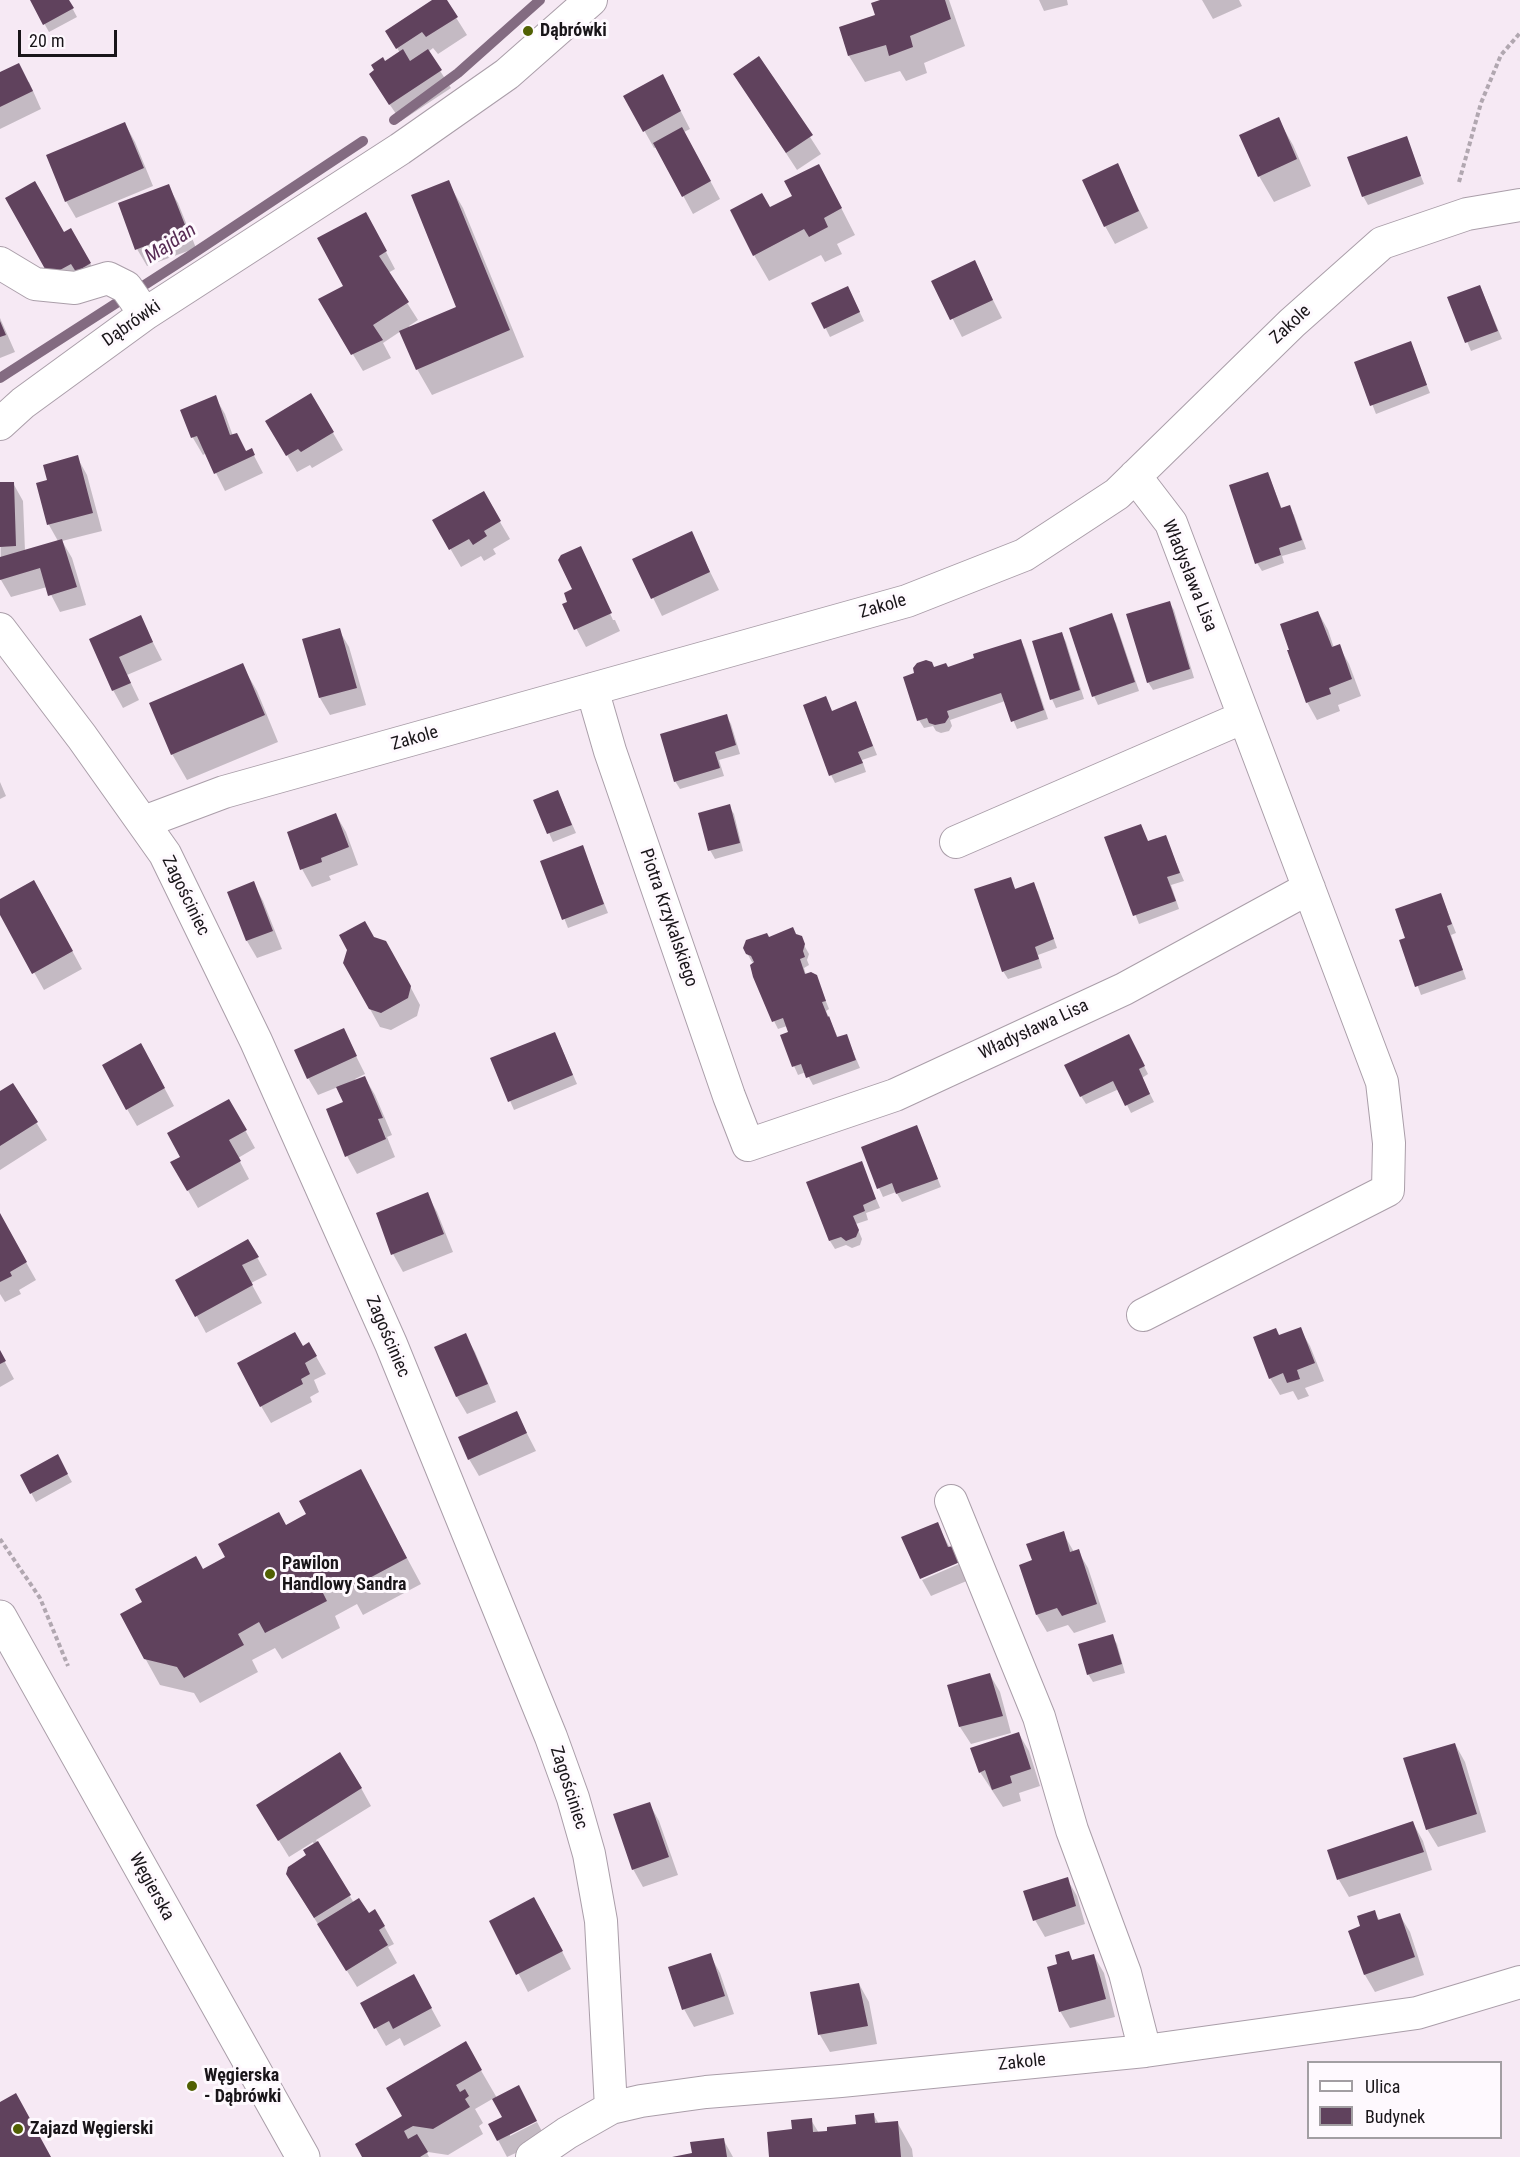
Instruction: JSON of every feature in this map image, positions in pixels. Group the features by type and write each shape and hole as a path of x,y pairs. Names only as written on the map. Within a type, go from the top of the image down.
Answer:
{"main road":[{"name":"Węgierska","path":"0,1617 303,2157"}],"street":[{"name":"Dąbrówki","path":"0,424 137,301 400,149 507,74 591,0"},
{"name":"Zakole","path":"144,822 224,792 907,601 1024,555 1117,494 1292,323 1382,243 1467,214 1520,205"},
{"path":"0,262 35,284 75,288 108,278 137,301"},
{"name":"Władysława Lisa","path":"1135,476 1171,523 1382,1082 1389,1143 1388,1190 1143,1315"},
{"name":"Zagościniec","path":"0,629 144,822 165,854 256,1041 391,1344 551,1737 589,1854 601,1921 611,2108"},
{"name":"Piotra Krzykalskiego","path":"592,689 610,751 748,1145"},
{"path":"956,842 1244,717"},
{"name":"Władysława Lisa","path":"748,1145 895,1095 1124,989 1309,888"},
{"path":"951,1501 1039,1717 1072,1830 1125,1973 1145,2051"},
{"name":"Zakole","path":"532,2157 567,2133 611,2108 641,2101 706,2092 841,2082 1145,2051 1417,2013 1520,1982"}],"path":[{"path":"1449,220 1481,103 1501,55 1520,33"}],"building":[{"path":"30,0 69,0 74,8 43,25"},
{"path":"432,0 447,0 458,17 426,37 422,32 396,49 385,31"},
{"path":"880,0 945,0 951,19 910,36 913,47 889,56 886,45 848,56 839,27 875,15 871,3"},
{"path":"403,49 410,61 428,49 442,70 389,105 369,74 374,70 371,65 383,57 385,61"},
{"path":"759,56 813,135 786,153 733,74"},
{"path":"19,63 33,91 0,107 0,72"},
{"path":"663,74 681,111 643,132 623,96"},
{"path":"1279,117 1297,159 1258,177 1239,135"},
{"path":"125,122 144,168 65,202 46,155"},
{"path":"682,127 711,181 682,197 653,143"},
{"path":"1407,136 1421,176 1362,197 1347,157"},
{"path":"1118,163 1139,211 1104,227 1082,180"},
{"path":"819,164 842,208 824,218 828,227 809,237 804,229 753,256 730,210 762,193 770,207 792,196 784,181"},
{"path":"449,180 510,330 416,370 399,331 456,307 411,195"},
{"path":"35,181 64,232 71,228 91,263 76,272 71,264 49,276 5,198"},
{"path":"169,184 187,230 135,250 118,203"},
{"path":"366,212 387,251 379,256 409,302 373,325 383,340 351,355 318,299 343,286 317,238"},
{"path":"975,260 993,300 950,320 931,281"},
{"path":"1480,285 1498,331 1465,343 1447,297"},
{"path":"848,286 860,312 824,329 811,303"},
{"path":"0,321 6,335 0,337"},
{"path":"1411,341 1427,385 1370,406 1354,362"},
{"path":"311,393 334,432 301,452 298,449 286,456 265,421"},
{"path":"216,395 230,435 237,433 246,451 252,448 255,455 214,474 197,436 191,438 180,410"},
{"path":"78,455 93,513 47,525 36,483 47,480 43,465"},
{"path":"1268,472 1281,508 1290,505 1302,540 1279,548 1281,555 1255,564 1229,485"},
{"path":"0,482 14,482 16,546 0,547"},
{"path":"484,491 501,521 484,531 487,536 473,545 469,539 449,550 432,520"},
{"path":"692,531 710,572 651,599 632,559"},
{"path":"62,539 77,587 48,596 40,568 0,580 0,557"},
{"path":"581,546 612,613 574,630 562,604 567,602 564,593 572,589 558,560 561,555"},
{"path":"1170,601 1190,669 1147,683 1126,614"},
{"path":"1318,611 1332,647 1340,644 1352,679 1329,688 1331,694 1306,703 1280,624"},
{"path":"1112,613 1135,682 1092,697 1069,628"},
{"path":"141,615 153,642 119,657 131,683 112,691 89,639"},
{"path":"340,628 357,688 319,698 302,639"},
{"path":"1062,632 1080,690 1050,700 1032,641"},
{"path":"1021,639 1044,710 1011,722 1001,693 947,711 949,717 945,723 935,725 929,723 927,718 917,721 903,677 914,673 913,668 917,663 926,660 932,662 934,667 946,663 948,667 974,658 973,654"},
{"path":"243,663 265,715 171,755 149,703"},
{"path":"826,696 832,711 856,701 873,746 858,752 863,763 829,776 803,705"},
{"path":"727,714 736,745 715,752 720,768 674,782 660,734"},
{"path":"558,790 572,825 547,834 533,800"},
{"path":"730,804 740,843 708,851 698,813"},
{"path":"336,813 349,847 321,858 322,862 300,870 287,832"},
{"path":"1141,824 1148,841 1166,835 1180,873 1167,877 1176,901 1133,916 1104,837"},
{"path":"583,845 604,904 562,920 540,861"},
{"path":"1011,877 1015,889 1034,882 1054,939 1035,947 1039,959 1002,972 974,889"},
{"path":"34,880 73,951 32,974 0,915 0,899"},
{"path":"254,881 273,931 246,941 227,892"},
{"path":"1441,893 1452,924 1447,926 1463,970 1415,987 1399,940 1405,938 1395,909"},
{"path":"365,921 374,937 386,941 411,986 408,998 381,1013 369,1009 343,963 347,950 339,935"},
{"path":"793,927 796,934 802,936 805,944 803,951 805,957 800,959 805,974 811,972 817,975 826,1001 822,1002 837,1037 847,1034 856,1060 806,1078 801,1064 792,1067 780,1035 788,1032 783,1018 772,1022 753,977 750,965 754,962 743,948 746,940 767,933 769,937"},
{"path":"344,1028 357,1056 307,1079 294,1050"},
{"path":"555,1032 573,1075 508,1102 490,1058"},
{"path":"1129,1034 1145,1066 1139,1069 1150,1094 1125,1106 1113,1081 1080,1097 1064,1065"},
{"path":"141,1043 165,1088 126,1110 102,1065"},
{"path":"365,1076 383,1118 378,1119 386,1139 345,1157 326,1109 343,1102 336,1087"},
{"path":"13,1083 38,1122 0,1146 0,1091"},
{"path":"229,1099 247,1130 229,1140 241,1161 187,1191 170,1162 180,1157 167,1133"},
{"path":"917,1125 938,1179 896,1194 892,1183 877,1189 861,1147"},
{"path":"862,1161 876,1199 863,1205 865,1211 853,1216 859,1230 856,1237 846,1241 841,1237 829,1241 806,1182"},
{"path":"428,1192 444,1234 391,1255 376,1213"},
{"path":"0,1213 27,1262 10,1272 12,1276 0,1282"},
{"path":"248,1239 259,1257 242,1265 253,1285 195,1317 175,1280"},
{"path":"1301,1327 1315,1363 1297,1370 1300,1379 1287,1383 1283,1373 1269,1379 1253,1337 1276,1328 1279,1335"},
{"path":"295,1332 303,1346 309,1342 317,1356 305,1363 310,1374 301,1379 303,1384 260,1407 237,1363"},
{"path":"466,1333 488,1384 456,1397 434,1347"},
{"path":"0,1350 6,1361 0,1364"},
{"path":"517,1411 527,1433 468,1460 458,1437"},
{"path":"58,1454 68,1474 30,1494 20,1475"},
{"name":"Pawilon Handlowy Sandra","path":"361,1469 407,1558 347,1590 341,1579 321,1589 327,1601 265,1633 259,1622 238,1634 244,1645 184,1678 177,1667 144,1659 120,1614 142,1602 135,1589 196,1556 203,1569 225,1557 218,1544 279,1512 286,1525 306,1514 299,1501"},
{"path":"938,1522 948,1547 953,1546 960,1562 920,1579 901,1537"},
{"path":"1064,1531 1070,1552 1079,1549 1097,1604 1062,1616 1057,1608 1036,1615 1019,1565 1032,1560 1026,1544"},
{"path":"1113,1634 1122,1664 1087,1675 1078,1644"},
{"path":"990,1673 1003,1716 959,1727 947,1685"},
{"path":"1019,1732 1031,1769 1010,1776 1012,1783 992,1790 985,1770 979,1773 970,1748"},
{"path":"1455,1743 1477,1814 1426,1830 1403,1758"},
{"path":"340,1752 362,1788 278,1841 256,1805"},
{"path":"650,1802 669,1857 632,1870 613,1814"},
{"path":"1413,1821 1424,1852 1337,1880 1327,1850"},
{"path":"318,1841 351,1895 314,1918 286,1874 288,1867 306,1855 303,1850"},
{"path":"1068,1877 1076,1906 1033,1921 1023,1891"},
{"path":"534,1897 563,1951 516,1975 489,1921"},
{"path":"359,1898 369,1913 375,1909 385,1926 379,1930 388,1945 346,1971 317,1924"},
{"path":"1375,1910 1378,1920 1400,1913 1415,1957 1364,1975 1348,1931 1360,1926 1357,1916"},
{"path":"1069,1951 1072,1960 1094,1954 1106,1999 1059,2012 1047,1967 1057,1964 1055,1955"},
{"path":"711,1953 725,1996 682,2010 668,1967"},
{"path":"414,1974 432,2008 393,2029 389,2021 374,2029 360,2003"},
{"path":"859,1983 868,2026 818,2035 810,1992"},
{"path":"466,2041 482,2070 456,2085 460,2092 465,2089 469,2096 465,2099 470,2107 433,2129 413,2126 404,2131 408,2139 417,2134 428,2152 420,2157 362,2157 355,2144 402,2116 386,2088"},
{"path":"519,2085 537,2121 497,2141 488,2124 502,2117 492,2099"},
{"name":"Zajazd Węgierski","path":"16,2093 51,2157 0,2157 0,2102"},
{"path":"874,2113 875,2123 898,2121 901,2157 769,2157 767,2132 792,2129 791,2120 812,2118 813,2132 827,2131 827,2127 856,2124 855,2115"},
{"path":"724,2138 727,2157 672,2157 692,2153 690,2142"}],"waterway":[{"name":"Majdan","path":"394,120 458,73 540,0"},
{"name":"Majdan","path":"0,378 363,141"}],"place":[{"name":"Dąbrówki","path":"528,31"},
{"name":"Pawilon Handlowy Sandra","path":"270,1574"},
{"name":"Węgierska - Dąbrówki","path":"192,2086"},
{"name":"Zajazd Węgierski","path":"18,2129"}]}
